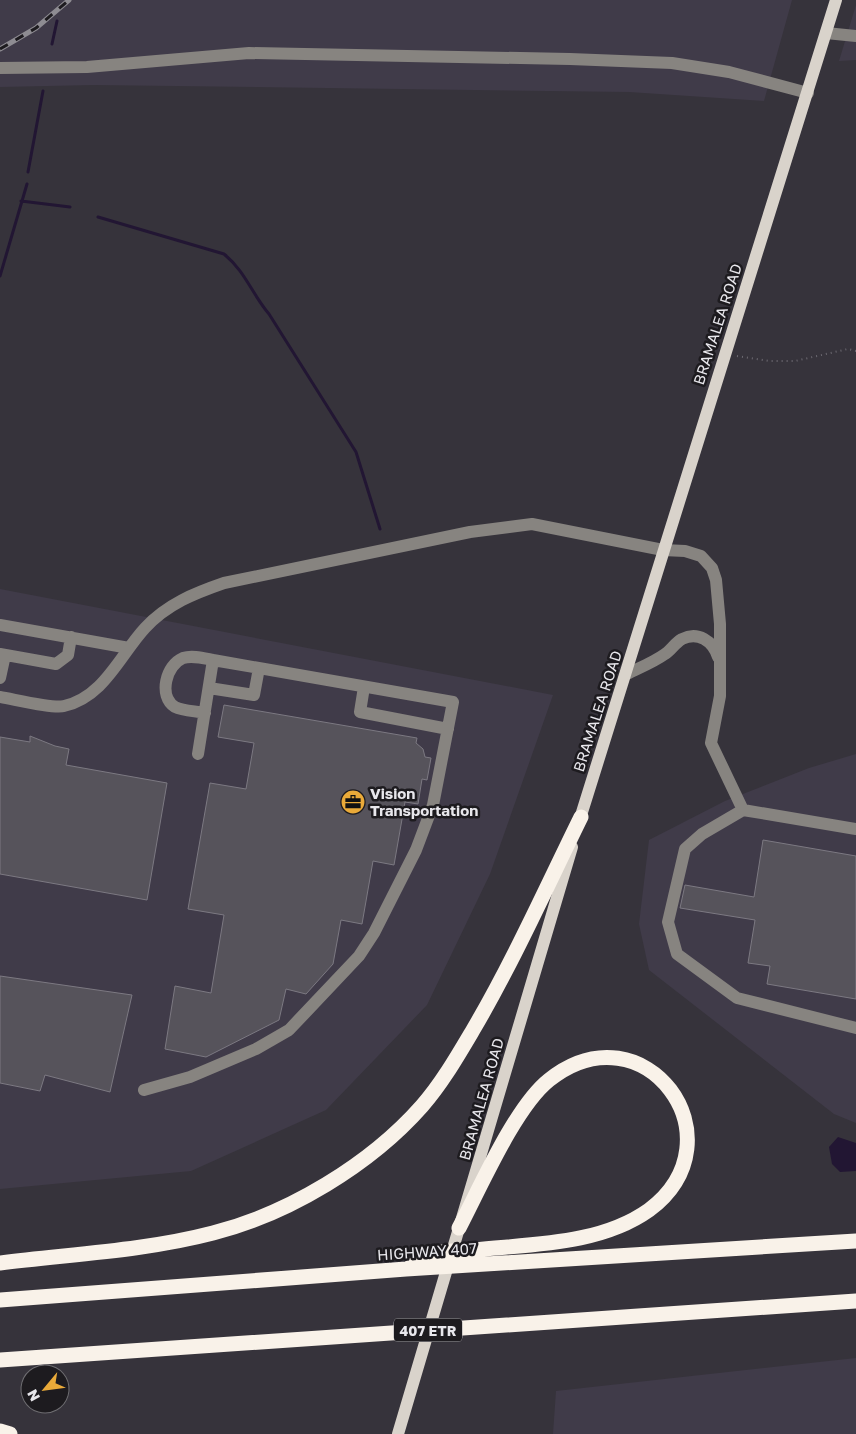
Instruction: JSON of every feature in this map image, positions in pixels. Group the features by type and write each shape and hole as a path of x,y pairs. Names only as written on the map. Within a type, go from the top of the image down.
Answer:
{"highway":[{"path":"0,1263 132,1248 213,1233 270,1214 329,1183 375,1150 421,1107 447,1074 490,1000 581,817"},
{"path":"406,1269 432,1254 547,1242 590,1235 622,1225 648,1210 665,1195 674,1183 686,1156 688,1127 672,1089 660,1077 640,1063 627,1059 592,1058 565,1068 548,1080 530,1100 507,1137 460,1228"},
{"name":"HIGHWAY 407","path":"0,1300 406,1269 856,1241"},
{"name":"407 ETR","path":"0,1360 856,1301"},
{"path":"0,1431 10,1434"}],"main road":[{"name":"BRAMALEA ROAD","path":"398,1434 581,817 836,0"}],"lane":[{"path":"826,33 856,36"},
{"path":"0,68 87,67 249,53 579,59 672,63 729,72 808,93"},
{"path":"0,697 63,707 81,698 106,679 146,627 163,612 186,597 224,583 470,532 532,524 663,550 685,551 701,556 712,568 716,580 720,696 711,743 743,810"},
{"path":"0,625 129,648"},
{"path":"0,678 2,654 56,664 68,655 71,637"},
{"path":"627,674 664,655 681,640 688,637 704,638 711,643 716,650 720,665"},
{"path":"144,1090 190,1077 256,1049 289,1030 359,956 374,933 416,850 433,805 453,702 195,657 180,659 172,666 166,686 165,692 168,701 176,707 205,713"},
{"path":"198,754 213,660"},
{"path":"209,688 254,695 259,668"},
{"path":"364,687 360,712 448,729"},
{"path":"856,829 743,810 702,834 685,849 668,922 676,954 737,998 856,1028"}],"path":[{"path":"725,354 770,361 795,361 848,349 856,351"}],"shaded area":[{"path":"0,0 792,0 764,101 629,92 94,85 0,87"},
{"path":"856,5 856,60 839,61"},
{"path":"0,589 553,695 490,874 427,1005 326,1110 191,1171 0,1189"},
{"path":"856,754 856,1123 834,1114 649,970 639,924 649,840 725,801 809,768"},
{"path":"838,1137 856,1143 856,1171 840,1172 832,1164 829,1147"},
{"path":"856,1358 856,1434 553,1434 556,1391"}],"building":[{"path":"224,705 417,738 416,743 423,749 425,757 431,758 427,780 422,779 418,804 405,802 394,865 373,861 362,924 341,920 333,964 306,994 286,989 279,1020 206,1057 165,1049 175,986 211,993 224,915 188,909 210,783 246,789 254,743 218,737"},
{"path":"30,736 55,746 69,749 66,765 167,783 147,900 0,874 0,737 30,742"},
{"path":"763,840 856,856 856,999 767,984 770,966 748,963 755,920 680,908 685,885 754,897"},
{"path":"0,976 132,995 110,1092 45,1075 40,1091 0,1083"}],"waterway":[{"path":"52,44 57,21"},
{"path":"28,172 43,91"},
{"path":"0,276 27,184"},
{"path":"21,201 70,207"},
{"path":"98,217 224,254 238,268 356,452 380,529"}],"railway":[{"path":"0,49 36,28 69,0"}],"place":[{"name":"Vision Transportation","path":"353,802"}]}
